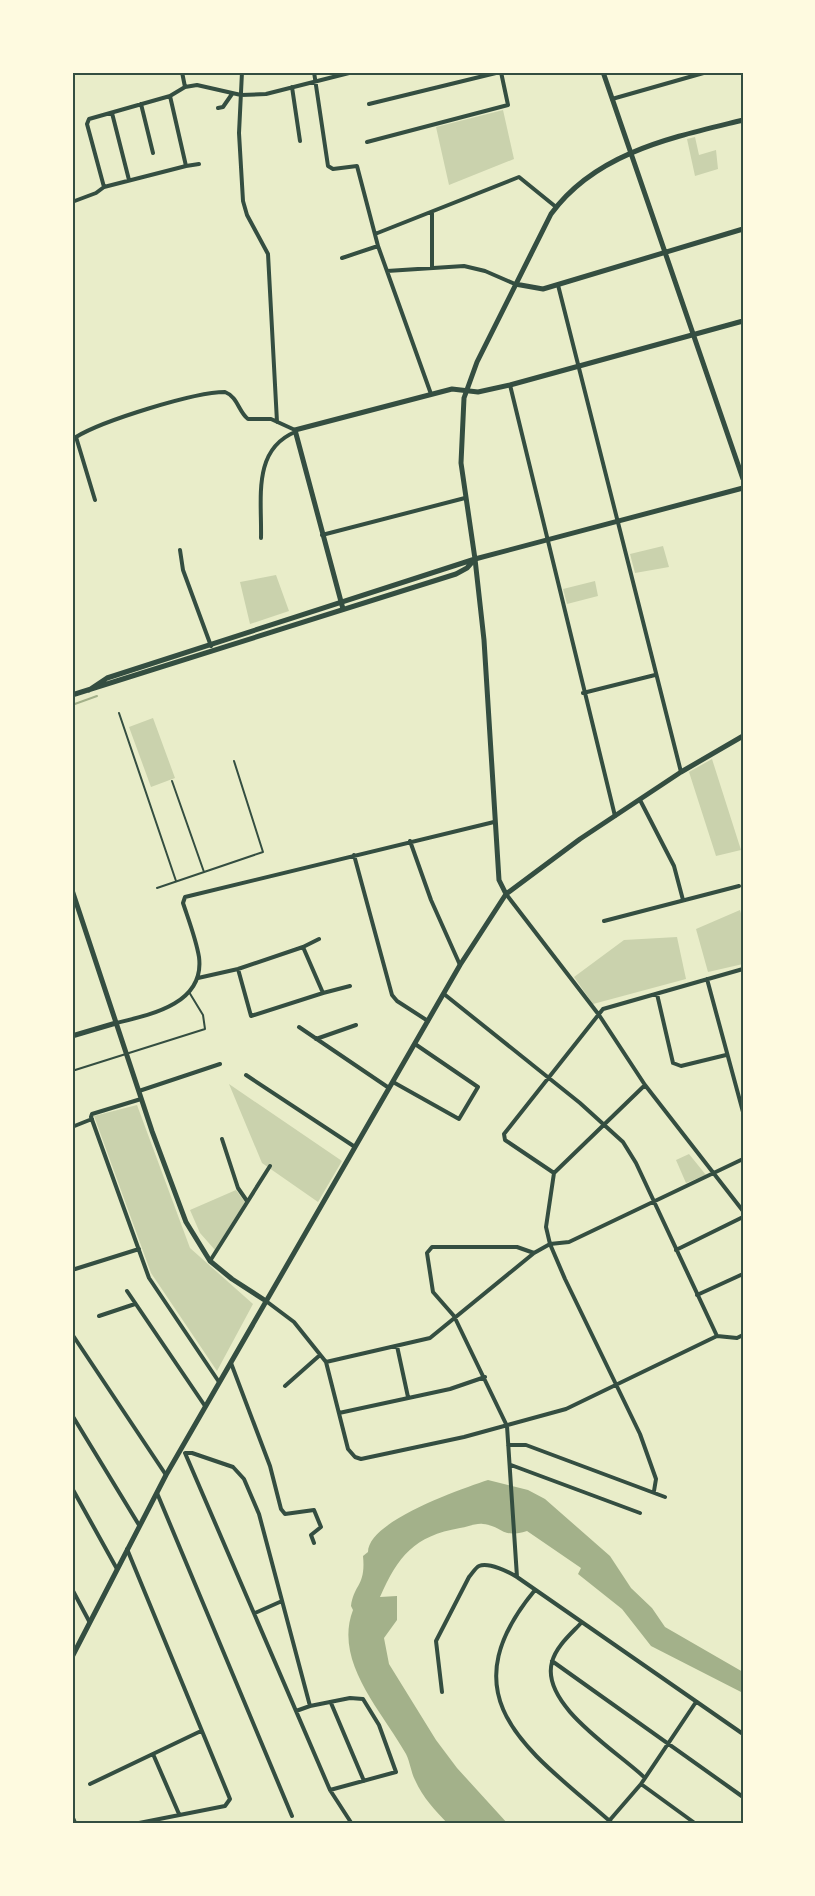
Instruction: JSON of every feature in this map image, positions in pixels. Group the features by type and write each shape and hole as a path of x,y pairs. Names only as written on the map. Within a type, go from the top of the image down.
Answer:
{"street":[{"path":"182,72 185,87"},
{"path":"242,72 240,163 243,201 247,215 268,254 277,422"},
{"path":"314,72 329,168 357,166 378,246 432,395"},
{"path":"104,188 87,124 89,119 170,96 185,87 208,86 241,95 266,94 353,72"},
{"path":"367,142 508,105 500,72 369,104"},
{"path":"603,72 663,252 743,479"},
{"path":"612,99 707,72"},
{"path":"292,87 300,141"},
{"path":"218,108 232,94"},
{"path":"170,96 186,166"},
{"path":"141,104 153,153"},
{"path":"112,113 129,180"},
{"path":"743,120 662,140 631,152 591,176 556,207 477,362 467,389 460,429 465,498 475,559 484,640 499,880 506,894 599,1014 645,1085 743,1211"},
{"path":"72,202 129,180 199,164"},
{"path":"375,234 519,177 556,207"},
{"path":"432,213 432,267"},
{"path":"387,271 464,266 480,269 515,285 535,289 558,285 743,229"},
{"path":"342,258 378,246"},
{"path":"558,285 681,772"},
{"path":"261,538 262,468 272,447 282,437 295,431 452,389 478,392 510,385 743,321"},
{"path":"510,385 583,693 615,817"},
{"path":"95,500 76,436 152,408 214,392 230,394 248,419 268,418 295,431 343,609"},
{"path":"89,690 107,678 475,559 547,538 618,522 743,488"},
{"path":"322,535 465,498"},
{"path":"180,550 183,570 213,652"},
{"path":"72,696 456,574 467,568 475,559"},
{"path":"583,693 655,675"},
{"path":"72,1657 156,1492 184,1451 230,1362 460,965 506,894 681,772 743,736"},
{"path":"640,800 674,866 683,900"},
{"path":"72,1036 161,1011 176,1004 189,992 198,978 198,954 184,898 494,822"},
{"path":"410,841 431,900 460,965"},
{"path":"354,855 392,995 397,1001 428,1020"},
{"path":"604,921 739,886"},
{"path":"72,890 141,1099 186,1222 200,1249 210,1261 294,1322 326,1362 348,1449 355,1457 361,1459 507,1426 566,1409 717,1336 737,1338 743,1335"},
{"path":"198,978 238,969 303,947 319,939"},
{"path":"303,947 323,993"},
{"path":"238,969 251,1016 350,986"},
{"path":"554,1173 503,1137 599,1014 611,1005 743,969"},
{"path":"707,979 743,1112"},
{"path":"444,994 550,1078 623,1142 636,1163 652,1202 717,1336"},
{"path":"657,994 673,1063 681,1066 726,1055"},
{"path":"315,1039 356,1025"},
{"path":"299,1027 390,1088"},
{"path":"393,1082 459,1119 478,1088 415,1044"},
{"path":"139,1091 220,1064"},
{"path":"246,1075 356,1147"},
{"path":"645,1085 554,1173 546,1220 550,1244 640,1434 656,1479 654,1491"},
{"path":"141,1099 93,1114 92,1119 149,1278 219,1382"},
{"path":"72,1127 92,1119"},
{"path":"222,1139 238,1188 247,1201"},
{"path":"326,1362 430,1338 454,1316 534,1253 550,1244 569,1242 743,1159"},
{"path":"210,1261 270,1166"},
{"path":"676,1250 743,1217"},
{"path":"517,1577 513,1481 507,1426 454,1316 433,1292 429,1250 517,1247 534,1253"},
{"path":"72,1270 139,1249"},
{"path":"697,1294 743,1274"},
{"path":"127,1291 205,1407"},
{"path":"99,1316 135,1304"},
{"path":"72,1334 166,1475"},
{"path":"397,1346 408,1397"},
{"path":"285,1386 320,1355"},
{"path":"230,1362 270,1466 281,1509 285,1514 314,1510 321,1527 310,1537 314,1543"},
{"path":"339,1413 485,1377"},
{"path":"72,1415 139,1525"},
{"path":"508,1446 526,1445 665,1497"},
{"path":"184,1451 233,1467 244,1479 259,1514 310,1706"},
{"path":"184,1451 330,1790 352,1824"},
{"path":"511,1465 640,1513"},
{"path":"72,1488 117,1569"},
{"path":"156,1492 292,1816"},
{"path":"127,1549 230,1799 229,1804 134,1824"},
{"path":"442,1692 436,1641 470,1577 476,1569 483,1566 507,1571 517,1577 743,1734"},
{"path":"72,1589 89,1621"},
{"path":"535,1590 507,1628 500,1644 496,1662 500,1700 506,1719 523,1743 611,1822 641,1784 696,1702"},
{"path":"255,1613 282,1601"},
{"path":"582,1622 558,1649 552,1661 552,1686 558,1699 645,1778"},
{"path":"552,1661 743,1797"},
{"path":"296,1711 350,1698 363,1699 379,1725 396,1772 330,1790"},
{"path":"331,1702 364,1781"},
{"path":"90,1784 201,1731"},
{"path":"153,1754 179,1814"},
{"path":"641,1784 696,1824"},
{"path":"72,1818 75,1824"}],"lane":[{"path":"119,713 176,881"},
{"path":"157,888 263,850 234,761"},
{"path":"172,781 204,872"},
{"path":"72,1071 205,1029 203,1015 189,992"}],"shaded area":[{"path":"503,110 514,159 449,185 436,127"},
{"path":"695,137 699,155 716,150 718,169 695,176 687,139"},
{"path":"663,546 669,567 635,573 630,554"},
{"path":"276,575 289,611 250,624 240,582"},
{"path":"595,581 598,596 567,604 563,589"},
{"path":"153,718 175,778 151,787 129,727"},
{"path":"712,759 741,850 716,856 689,772"},
{"path":"740,910 743,920 743,964 708,972 696,929"},
{"path":"677,937 686,979 593,1004 574,977 624,940"},
{"path":"229,1084 342,1161 318,1202 262,1163"},
{"path":"137,1105 190,1248 253,1304 217,1371 151,1273 94,1116"},
{"path":"689,1154 706,1175 686,1183 676,1160"},
{"path":"236,1190 245,1202 215,1250 200,1233 190,1210"},
{"path":"488,1480 528,1490 545,1499 610,1556 631,1588 652,1608 665,1627 743,1672 743,1693 651,1646 622,1609 578,1574 581,1568 527,1531 512,1534 490,1525 480,1524 431,1536 401,1559 380,1597 397,1596 397,1620 384,1638 389,1664 436,1740 457,1768 508,1824 448,1824 422,1792 406,1754 363,1686 350,1649 349,1629 353,1610 351,1606 363,1573 363,1556 368,1552 372,1540 383,1529 418,1508"}],"waterway":[{"path":"72,705 97,696"}]}
